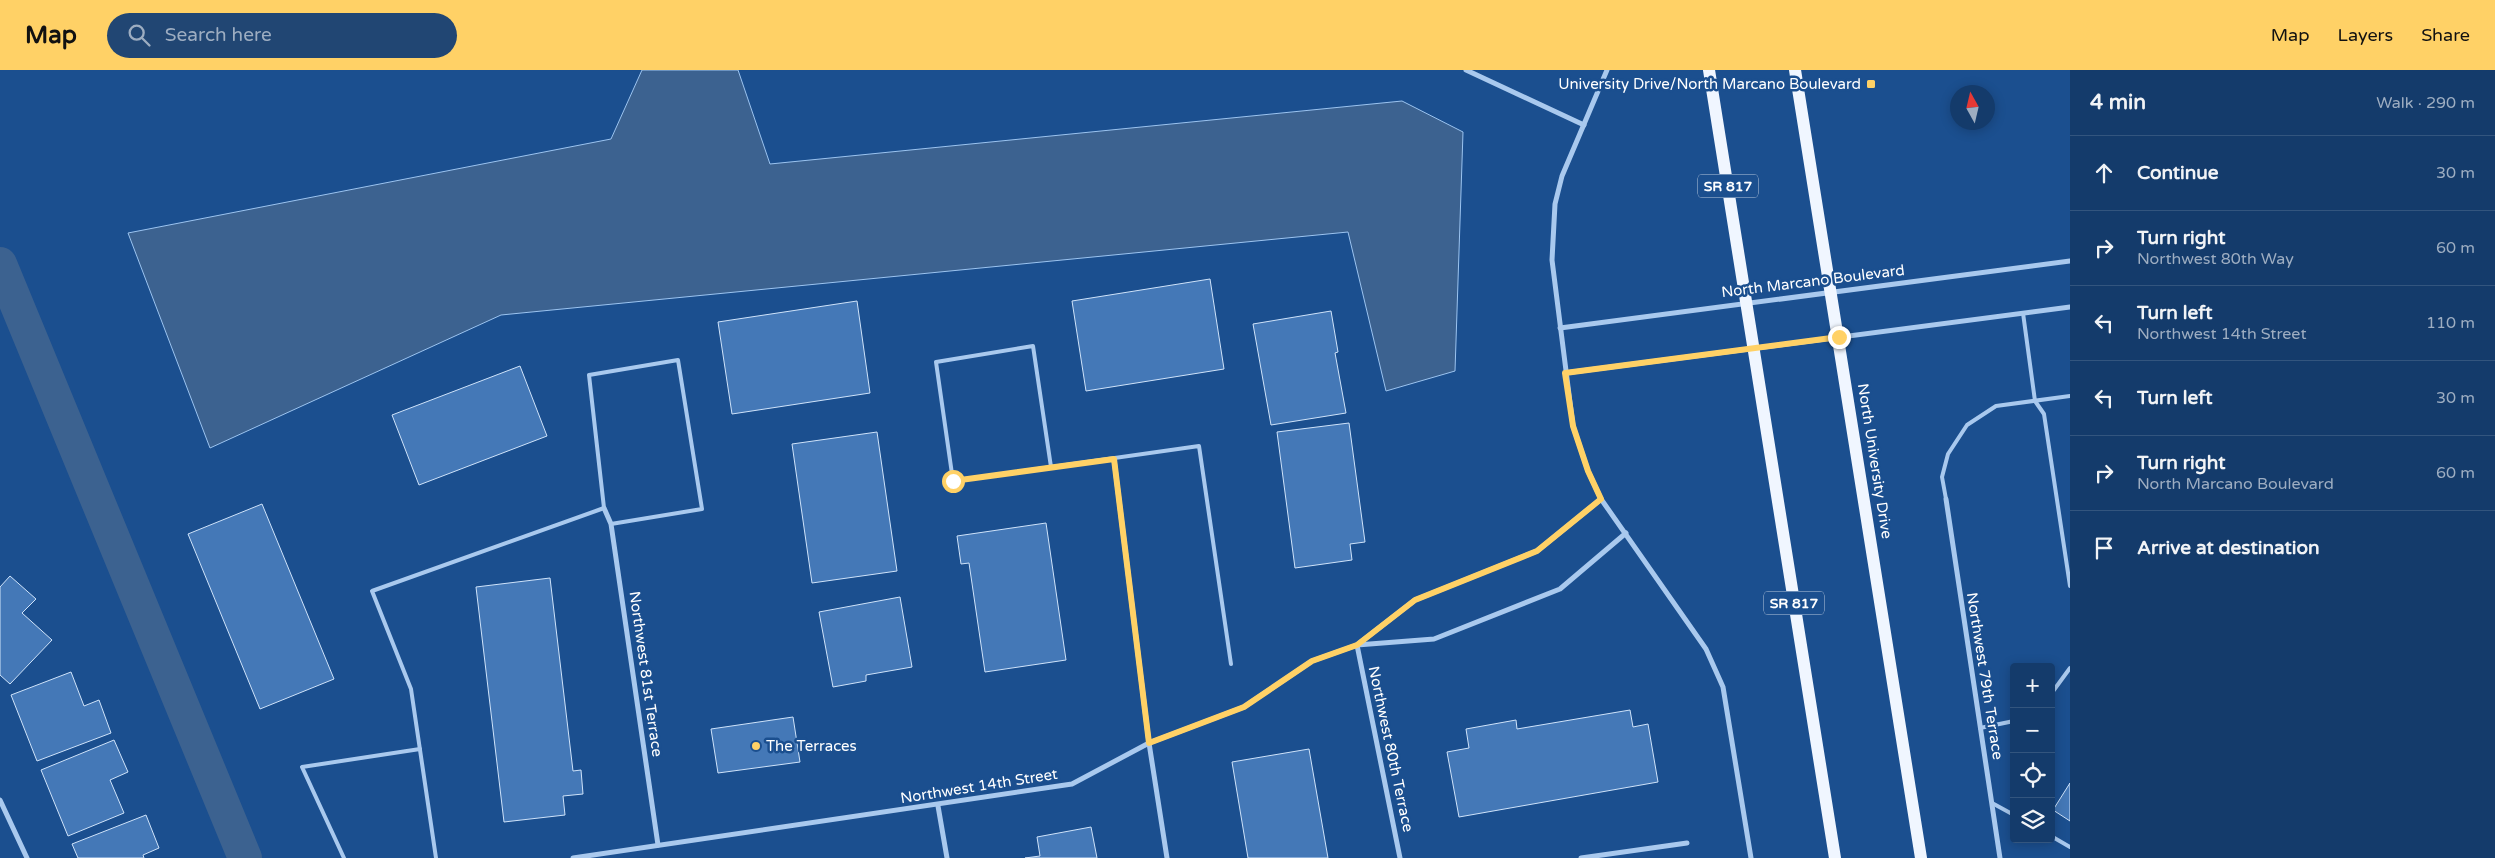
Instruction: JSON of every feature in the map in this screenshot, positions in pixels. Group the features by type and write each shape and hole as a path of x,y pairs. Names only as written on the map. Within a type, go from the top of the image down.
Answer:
{"main road":[{"name":"SR 817","path":"1709,70 1835,858"},
{"name":"North University Drive","path":"1795,70 1921,858"}],"street":[{"path":"1466,70 1584,125"},
{"path":"1607,70 1562,176 1555,204 1552,260 1573,426 1588,471 1601,499 1706,649 1723,686 1751,858"},
{"name":"North Marcano Boulevard","path":"1560,328 1746,302 2070,261"},
{"path":"1565,373 2070,307"},
{"path":"1114,459 1149,743 1167,858"},
{"name":"Northwest 14th Street","path":"1357,645 1415,600 1537,551 1601,499"},
{"name":"Northwest 79th Terrace","path":"1946,499 2000,858"},
{"name":"Northwest 81st Terrace","path":"604,508 611,524 658,845"},
{"name":"Northwest 14th Street","path":"573,858 938,806 1072,784 1149,743 1244,707 1312,661 1357,645 1434,640 1560,589 1626,534"},
{"name":"Northwest 80th Terrace","path":"1357,645 1400,858"},
{"path":"0,800 27,858"},
{"path":"938,806 947,858"},
{"path":"1581,858 1686,843"}],"lane":[{"path":"2023,313 2035,401 2044,414 2070,586"},
{"path":"1052,467 1033,346 936,362 953,481 1114,459 1199,446 1231,664"},
{"path":"436,858 411,689 372,591 604,508 589,375 678,360 702,509 611,524"},
{"path":"1946,499 1942,477 1948,454 1967,425 1996,406 2070,396"},
{"path":"2055,689 2070,668"},
{"path":"1980,728 2010,722"},
{"path":"344,858 302,766 420,749"},
{"path":"1992,803 2010,813"},
{"path":"2055,838 2070,847"}],"water":[{"path":"642,70 738,70 770,164 1402,101 1463,132 1455,371 1386,391 1348,232 501,315 210,448 128,233 611,139"}],"building":[{"path":"1210,279 1224,369 1086,391 1072,301"},
{"path":"857,301 870,393 732,414 718,322"},
{"path":"1331,311 1338,352 1335,353 1346,413 1271,425 1253,324"},
{"path":"520,366 547,436 419,485 392,415"},
{"path":"1349,423 1365,542 1350,544 1352,560 1295,568 1277,432"},
{"path":"877,432 897,571 812,583 792,444"},
{"path":"262,504 334,679 260,709 188,534"},
{"path":"1046,523 1066,660 985,672 969,563 961,564 957,536"},
{"path":"10,576 36,599 22,613 52,640 10,684 0,675 0,587"},
{"path":"550,578 573,771 581,770 583,794 563,796 565,815 504,822 476,587"},
{"path":"900,597 912,667 866,675 866,681 833,687 819,612"},
{"path":"71,672 84,706 99,700 111,733 37,761 11,695"},
{"path":"1630,710 1633,727 1648,724 1658,782 1459,817 1447,752 1469,748 1466,729 1516,720 1517,729"},
{"name":"The Terraces","path":"793,717 800,762 718,773 711,729"},
{"path":"114,740 128,772 110,780 124,813 68,836 41,770"},
{"path":"1309,749 1328,858 1248,858 1232,762"},
{"path":"2070,783 2070,821 2055,811 2055,807"},
{"path":"146,815 159,848 143,855 144,858 78,858 72,844"},
{"path":"1091,827 1097,858 1025,858 1040,856 1037,837"}],"waterway":[{"path":"0,264 245,858"}],"place":[{"name":"University Drive/North Marcano Boulevard","path":"1871,84"},
{"name":"The Terraces","path":"756,746"}],"route":[{"path":"953,481 1114,459 1149,743 1244,707 1312,661 1357,645 1415,600 1537,551 1601,499 1588,471 1573,426 1565,373 1839,337"}]}
